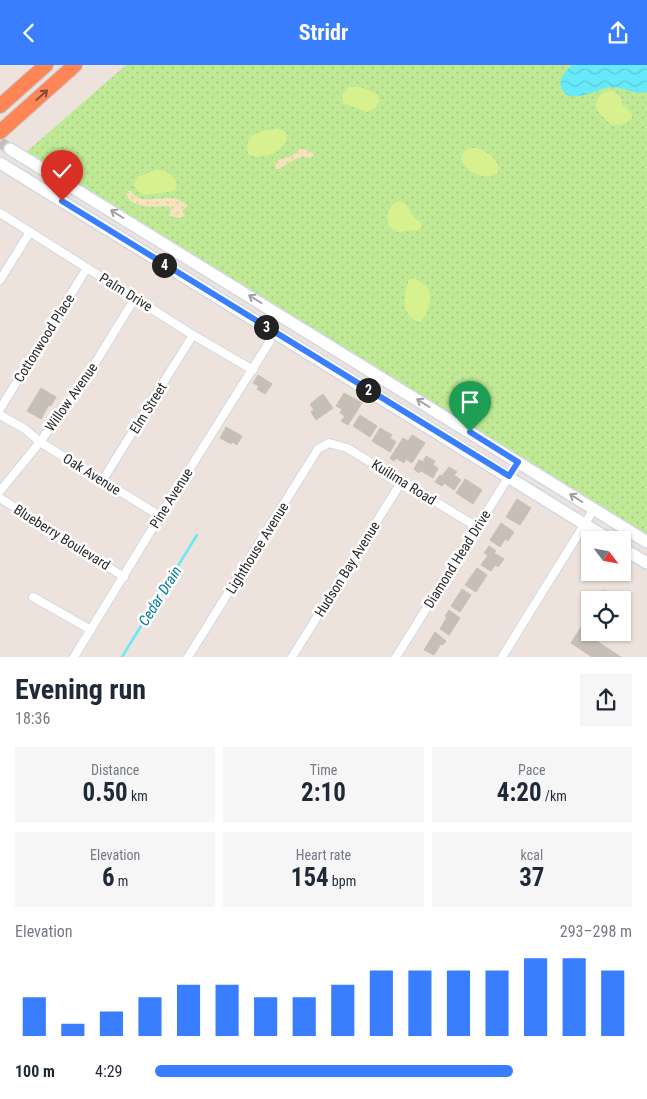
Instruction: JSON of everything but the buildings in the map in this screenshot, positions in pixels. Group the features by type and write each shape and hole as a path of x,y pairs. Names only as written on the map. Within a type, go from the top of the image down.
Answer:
{"highway":[{"path":"0,106 46,65"},
{"path":"4,128 75,65"}],"main road":[{"path":"10,149 647,542"},
{"path":"0,163 595,531"},
{"path":"631,553 647,563"}],"street":[{"name":"Palm Drive","path":"0,213 252,370"},
{"path":"0,280 30,232"},
{"name":"Cottonwood Place","path":"0,409 88,268"},
{"name":"Willow Avenue","path":"0,491 40,441 86,378 135,298"},
{"name":"Elm Street","path":"102,481 193,335"},
{"name":"Pine Avenue","path":"74,657 270,341"},
{"name":"Oak Avenue","path":"0,415 25,429 40,441 102,481 160,516"},
{"name":"Kuilima Road","path":"328,443 347,447 477,527"},
{"name":"Lighthouse Avenue","path":"188,657 318,449 328,443"},
{"name":"Diamond Head Drive","path":"396,657 518,462"},
{"name":"Hudson Bay Avenue","path":"292,657 402,481"},
{"name":"Blueberry Boulevard","path":"0,498 124,577"},
{"path":"502,657 594,509"},
{"path":"32,597 91,630"}],"green space":[{"path":"126,65 647,65 647,535 25,153"},
{"path":"349,87 360,87 377,94 380,101 375,108 367,112 343,103 342,95"},
{"path":"613,91 620,96 623,106 632,113 632,118 625,124 613,125 597,109 596,105 599,97 605,92"},
{"path":"277,129 285,131 287,137 281,148 268,155 253,156 248,154 248,142 255,134"},
{"path":"471,148 480,149 494,159 499,167 497,174 481,176 467,169 461,158 464,152"},
{"path":"155,170 171,175 177,184 175,191 144,195 137,191 134,185 138,177"},
{"path":"399,201 406,205 420,223 422,226 419,230 398,232 388,226 387,218 390,208"},
{"path":"413,278 426,286 430,295 428,310 420,322 409,315 405,305 407,286 409,280"}],"sand":[{"path":"300,149 314,154 313,157 299,158 280,169 276,169 275,165 278,160 292,156"},
{"path":"131,191 136,197 143,199 173,198 181,201 187,206 182,211 185,216 182,218 169,216 171,209 169,206 150,207 132,202 126,193"}],"water":[{"path":"572,65 647,65 647,92 643,93 612,87 585,95 572,96 566,94 562,89 561,82 563,76"}],"waterway":[{"name":"Cedar Drain","path":"122,657 197,535"}],"tunnel":[{"path":"0,142 10,149"}],"route":[{"path":"62,201 509,476 518,462 470,432"}]}
